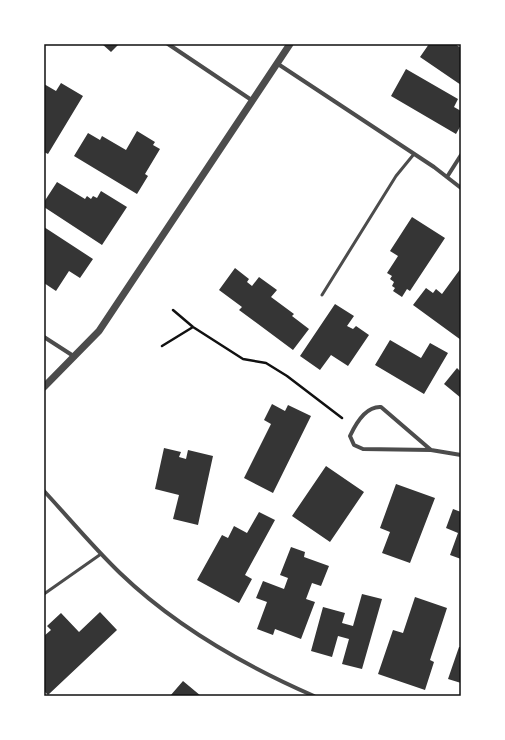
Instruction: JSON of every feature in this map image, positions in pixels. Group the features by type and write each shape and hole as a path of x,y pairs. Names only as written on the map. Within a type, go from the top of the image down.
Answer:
{"street":[{"path":"168,44 253,101"},
{"path":"44,387 75,357 104,325 290,44"},
{"path":"278,64 414,154 461,188"},
{"path":"447,177 461,155"},
{"path":"44,337 75,357"},
{"path":"431,450 381,408 376,407 367,410 350,436 354,445 363,449 431,450 461,455"},
{"path":"44,491 101,554 144,594 201,638 241,662 314,696"}],"lane":[{"path":"322,295 396,176 414,154"},
{"path":"44,594 101,554"}],"path":[{"path":"173,310 193,327 243,359 266,362 342,418"},
{"path":"162,346 193,327"}],"building":[{"path":"102,44 119,44 111,52"},
{"path":"429,44 455,44 461,48 461,85 420,57"},
{"path":"406,69 458,99 454,107 461,111 461,125 456,134 391,96"},
{"path":"61,83 83,96 48,154 44,152 44,84 56,91"},
{"path":"137,131 155,142 153,145 160,149 145,174 148,176 137,194 74,156 88,133 100,140 102,136 126,150"},
{"path":"57,182 85,199 87,196 91,199 93,196 97,198 101,191 127,207 102,245 44,207 44,202"},
{"path":"412,217 445,238 410,291 407,289 402,297 393,291 395,288 392,286 394,282 390,279 392,276 387,273 398,256 390,251"},
{"path":"44,227 93,259 80,278 69,271 56,291 44,283"},
{"path":"235,268 249,279 247,282 252,286 259,277 277,290 271,297 294,314 292,316 309,329 293,350 239,310 242,307 219,290"},
{"path":"461,268 461,340 413,305 426,288 433,293 436,289 442,294"},
{"path":"335,304 354,316 347,326 353,329 356,326 369,335 348,366 331,355 320,370 300,356"},
{"path":"390,340 421,358 430,343 448,353 424,394 375,365"},
{"path":"457,368 461,372 461,398 444,384"},
{"path":"272,404 285,411 288,405 311,416 273,493 244,478 271,424 264,420"},
{"path":"164,448 181,452 179,457 186,459 188,450 213,456 198,525 173,519 179,495 155,489"},
{"path":"326,466 364,492 330,542 292,516"},
{"path":"396,484 435,498 410,563 382,553 390,532 380,528"},
{"path":"453,509 461,512 461,559 450,555 458,533 446,528"},
{"path":"259,512 275,520 245,575 252,579 239,603 197,580 222,535 228,538 234,526 247,533"},
{"path":"291,547 305,552 304,557 329,566 321,586 312,583 306,599 315,602 301,639 275,629 273,635 257,629 267,602 256,598 263,581 284,589 288,578 280,575"},
{"path":"362,594 382,599 362,669 342,664 349,639 338,636 332,657 311,651 323,607 345,613 342,623 353,626"},
{"path":"415,597 447,608 430,660 434,662 425,690 378,674 393,630 403,633"},
{"path":"100,612 117,630 48,695 44,691 44,636 51,630 47,626 61,613 79,632"},
{"path":"459,647 461,647 461,683 448,679"},
{"path":"183,681 201,696 170,696"}]}
